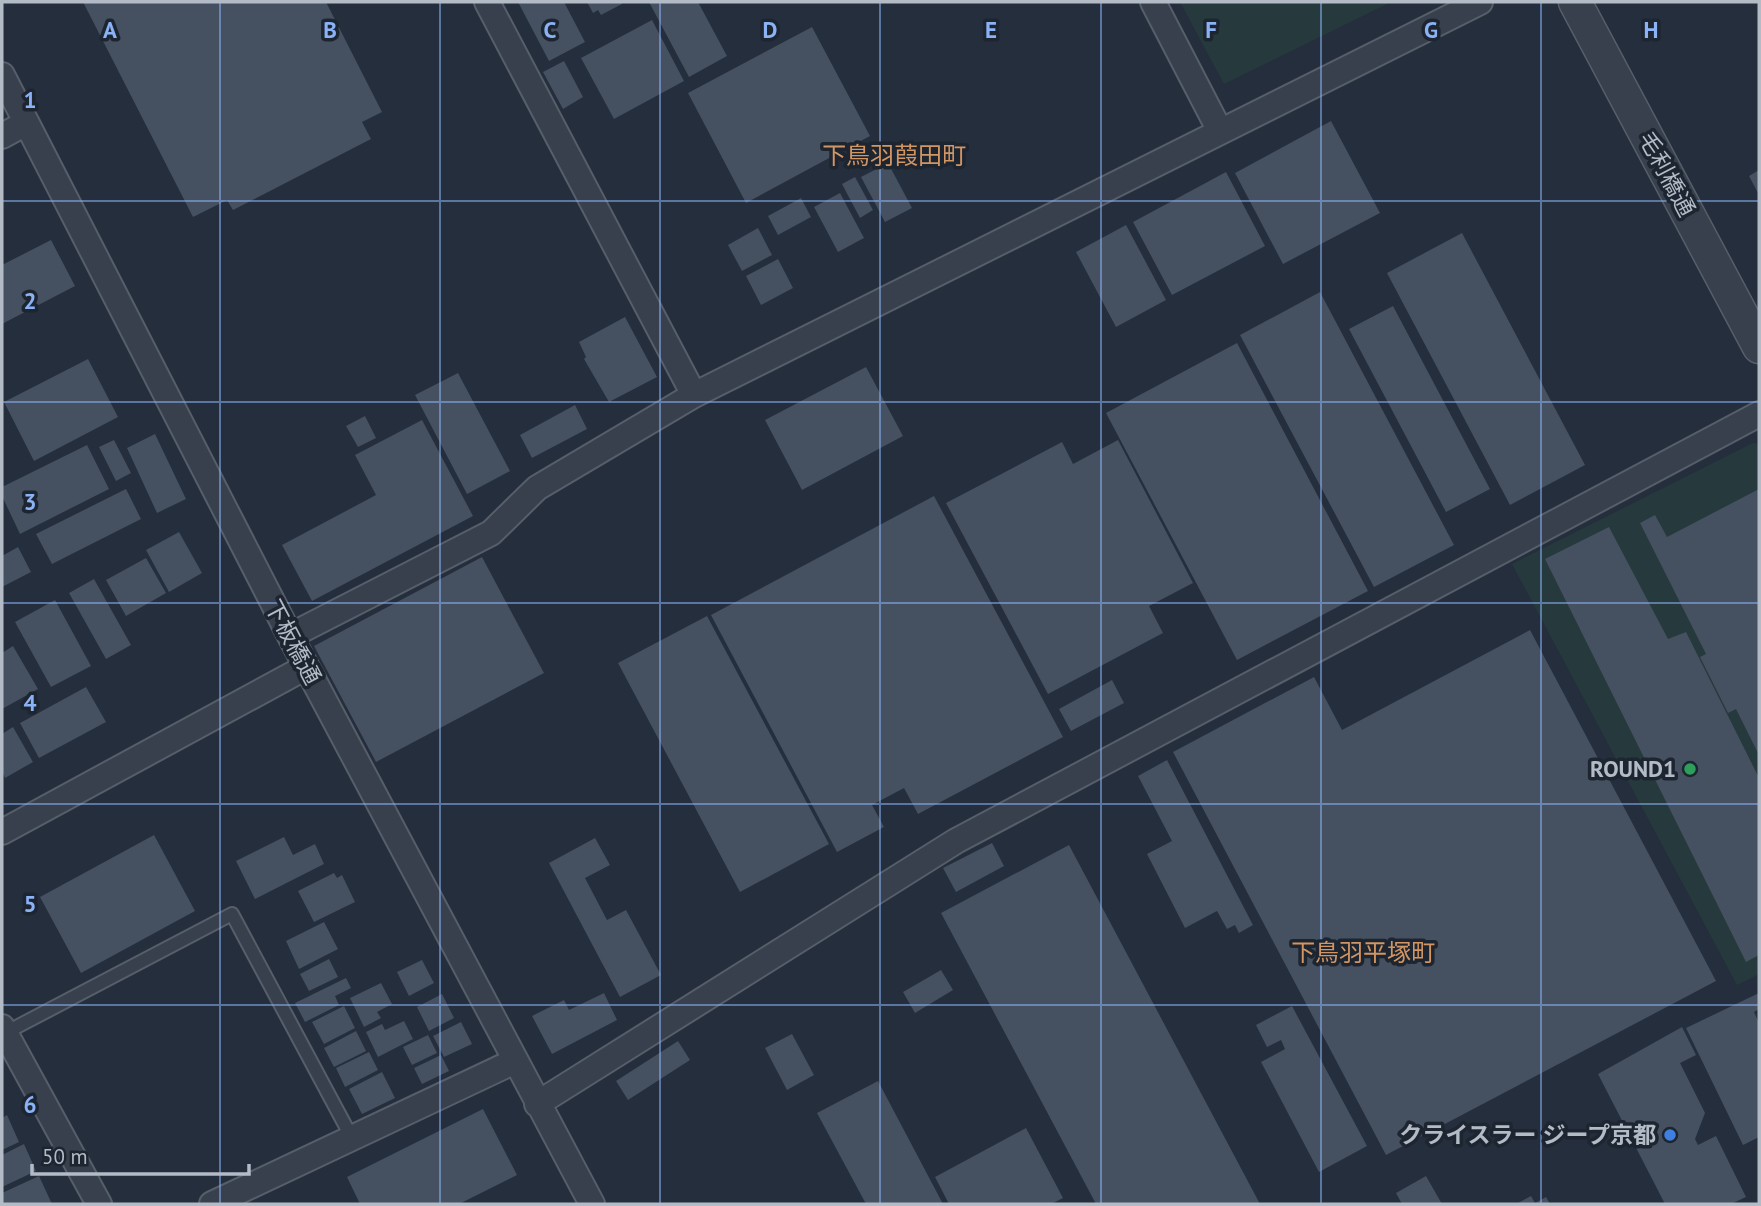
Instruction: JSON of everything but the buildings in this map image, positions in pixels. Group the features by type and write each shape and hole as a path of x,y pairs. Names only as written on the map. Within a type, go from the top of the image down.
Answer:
{"street":[{"path":"487,2 694,395"},
{"path":"1153,2 1220,131"},
{"path":"290,636 491,533 537,488 694,395 1480,2"},
{"name":"毛利橋通","path":"1575,2 1759,347"},
{"name":"下板橋通","path":"2,75 306,667 592,1204"},
{"path":"2,136 26,123"},
{"path":"537,1104 956,841 1759,414"},
{"path":"2,832 306,667"},
{"path":"4,1030 99,1204"},
{"path":"212,1204 515,1061"}],"lane":[{"path":"4,1030 232,914 352,1138"}],"green space":[{"path":"1180,2 1391,2 1224,84"},
{"name":"ROUND1","path":"1753,443 1759,444 1759,974 1737,985 1512,564"}],"place":[{"name":"ROUND1","path":"1690,769"},
{"name":"クライスラー ジープ京都","path":"1670,1135"}],"district":[{"name":"下鳥羽葭田町","path":"894,156"},
{"name":"下鳥羽平塚町","path":"1363,953"}]}
